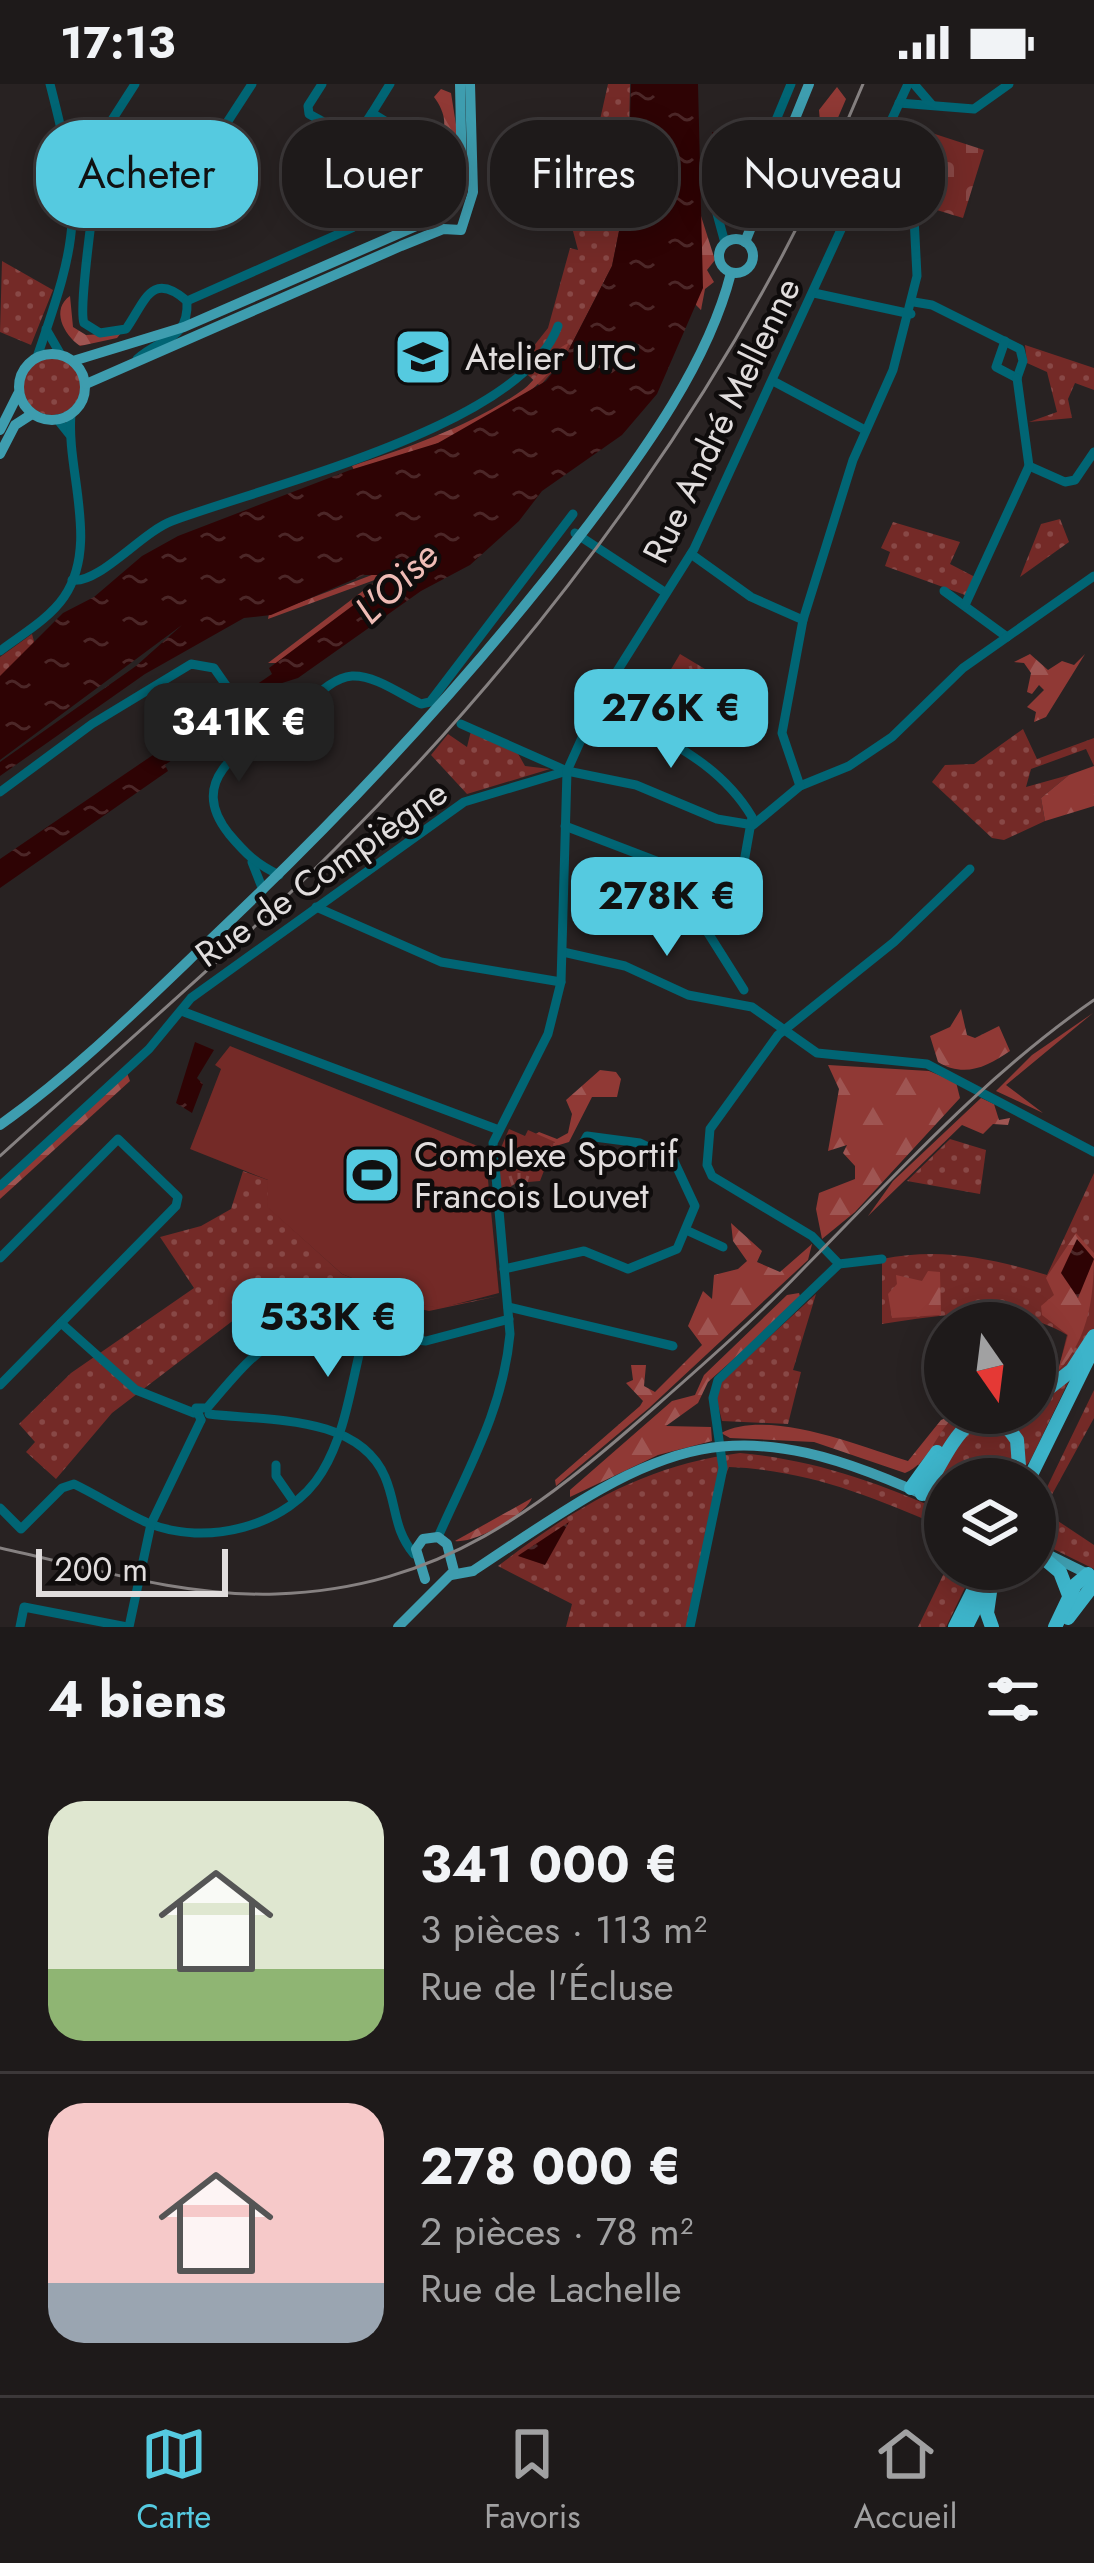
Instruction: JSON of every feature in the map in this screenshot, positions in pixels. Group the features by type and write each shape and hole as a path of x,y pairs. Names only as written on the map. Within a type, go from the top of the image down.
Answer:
{"highway":[{"path":"1056,1383 1072,1370 1094,1336"},
{"path":"1035,1458 1094,1347"},
{"path":"1049,1458 1094,1368"},
{"path":"943,1458 964,1427 993,1421 1017,1440 1020,1458"},
{"path":"917,1491 950,1434"},
{"path":"917,1491 924,1482"},
{"path":"1056,1568 1070,1599"},
{"path":"1058,1627 1075,1585 1092,1579"},
{"path":"1058,1627 1092,1579"},
{"path":"955,1627 974,1590"},
{"path":"966,1627 986,1590"},
{"path":"991,1590 992,1627"}],"main road":[{"path":"731,273 750,266 753,256 746,242 808,84"},
{"path":"463,86 470,159 466,176"},
{"path":"463,86 470,159"},
{"path":"0,430 24,369 37,357 67,358 184,327 429,228"},
{"path":"0,454 16,425 32,414 57,419 71,414 86,384 430,228"},
{"path":"731,273 720,262 725,243 746,242"},
{"path":"0,1125 57,1083 279,875 432,718 580,536 676,394 724,299 731,273"},
{"path":"67,358 86,384"},
{"path":"19,391 32,414"},
{"path":"425,1579 478,1568 624,1474 708,1448 793,1447 862,1466 924,1494"},
{"path":"419,1604 425,1579 417,1548 443,1540 450,1573"},
{"path":"1056,1561 1092,1579"},
{"path":"398,1627 450,1573"}],"street":[{"path":"50,84 59,120"},
{"path":"112,120 135,84"},
{"path":"229,120 252,84"},
{"path":"322,84 308,106 309,114 347,135 361,130 390,84"},
{"path":"446,84 463,86"},
{"path":"725,243 716,210 759,161 791,84"},
{"path":"911,84 932,105"},
{"name":"Rue André Mellenne","path":"891,120 911,84"},
{"path":"899,103 974,109 1010,84"},
{"path":"372,112 384,120"},
{"path":"37,357 73,252 74,228"},
{"path":"92,228 88,273 79,298 84,323 100,333 127,329 142,295 155,288 170,289 188,301"},
{"path":"188,301 352,228"},
{"name":"Rue André Mellenne","path":"567,771 599,700 691,554 843,228"},
{"path":"800,786 782,733 803,620 865,430 893,370 912,308 916,228"},
{"path":"814,293 912,308 932,305 1005,341 1023,355 1017,379 1029,466 965,605"},
{"path":"137,359 184,327 188,301"},
{"path":"72,580 92,578 137,539 171,521 213,511 391,445 480,404 536,365 558,326"},
{"path":"45,327 67,358"},
{"path":"1005,341 996,367 1017,379"},
{"path":"772,381 865,430"},
{"path":"0,651 52,610 72,580 80,538 71,414"},
{"path":"57,419 69,434"},
{"path":"1029,466 1065,482 1075,481 1094,452"},
{"path":"262,890 260,871 216,817 211,798 219,772 260,734 281,725 341,678 367,677 421,704 430,702 573,514"},
{"path":"566,526 666,593"},
{"path":"691,554 752,596 803,620"},
{"path":"749,1007 744,990 699,924 704,898 741,879 753,825 800,786 849,766 892,737 963,668 1094,576"},
{"path":"944,591 1007,637"},
{"path":"0,792 92,724 191,664 210,665 260,734"},
{"path":"599,700 729,781 753,825"},
{"path":"461,724 567,771 636,785 717,819 753,825"},
{"path":"443,1540 499,1404 508,1313 492,1157 500,1130 548,1034 560,982 567,771"},
{"name":"Rue de Compiègne","path":"0,1186 149,1049 191,998 464,802 567,771"},
{"path":"565,826 685,873 712,892"},
{"path":"839,1264 812,1236 712,1176 707,1165 710,1130 723,1104 761,1065 784,1030 894,942 970,869"},
{"path":"260,871 279,875"},
{"path":"316,907 441,962 560,982"},
{"path":"563,952 626,966 688,994 749,1007 817,1053 927,1064 1094,1152"},
{"path":"184,1012 500,1130"},
{"path":"504,1269 584,1251 628,1269 671,1254 695,1206 673,1159 640,1143 587,1136 583,1145"},
{"path":"0,1258 118,1139 178,1197 176,1206 0,1385"},
{"path":"688,1190 712,1176"},
{"path":"686,1230 723,1247"},
{"path":"690,1627 723,1468 713,1398 724,1372 839,1264 882,1259"},
{"path":"20,1627 24,1607 128,1627 151,1524 203,1414 246,1360 272,1341 313,1330 426,1342 508,1313 673,1346"},
{"path":"61,1323 136,1390 170,1408 340,1434 376,1459 404,1540 417,1548"},
{"path":"0,1508 21,1529 62,1488 74,1484 151,1524 179,1531 227,1531 256,1523 294,1502 322,1474 340,1434 364,1337"},
{"path":"276,1466 276,1476 294,1502"}],"green space":[{"path":"608,84 630,84 629,120 600,120"},
{"path":"837,87 846,99 837,120 820,120 819,110"},
{"path":"441,89 451,93 455,120 443,120 434,97"},
{"path":"945,137 984,150 963,218 945,212"},
{"path":"701,216 715,260 707,270 714,282 705,289 701,310 696,305"},
{"path":"572,228 620,228 612,266 565,357 540,386 518,366 548,328 570,248 578,250"},
{"path":"2,261 53,290 31,345 0,332"},
{"path":"70,296 73,327 86,335 121,333 117,338 80,346 74,341 60,314"},
{"path":"569,343 541,381 500,412 409,455 354,470 352,466 484,414 530,384 556,351"},
{"path":"1025,345 1094,368 1094,390 1075,383 1068,399 1072,418 1029,422 1057,412 1047,372 1027,363"},
{"path":"52,357 72,366 81,386 72,406 52,415 32,406 23,386 32,366"},
{"path":"1060,519 1069,542 1020,577 1041,524"},
{"path":"893,522 960,542 950,564 975,577 965,595 885,566 890,552 881,548"},
{"path":"386,573 383,584 278,663 268,663 380,578 268,619 269,614"},
{"path":"32,634 35,645 0,679 0,657"},
{"path":"680,654 715,675 712,696 736,708 733,716 701,695 681,728 656,712 666,697 658,691"},
{"path":"1030,654 1048,670 1062,661 1074,665 1085,654 1046,717 1034,722 1036,712 1027,707 1044,690 1039,685 1032,694 1027,692 1031,673 1024,663 1014,662"},
{"path":"1023,729 1037,759 1094,738 1094,766 1086,749 1031,769 1026,787 1069,775 1041,798 1045,821 1004,840 992,838 932,782 945,765 974,764"},
{"path":"471,731 516,750 525,766 550,769 467,794 431,755 448,734 467,747"},
{"path":"1094,766 1094,806 1045,821 1041,798 1069,775"},
{"path":"961,1009 967,1035 975,1038 999,1026 1010,1051 975,1068 957,1069 938,1062 930,1036 950,1027"},
{"path":"1093,1013 1006,1085 1043,1113 996,1091 1032,1055"},
{"name":"Complexe Sportif Francois Louvet","path":"230,1046 485,1149 499,1293 441,1308 419,1305 342,1274 267,1207 268,1180 190,1149 221,1069 215,1065"},
{"path":"828,1065 929,1071 956,1082 960,1098 855,1212 822,1239 816,1209 819,1193 855,1179 855,1166 843,1153 847,1145 828,1151 839,1089"},
{"path":"600,1070 616,1072 621,1079 617,1097 592,1097 569,1142 546,1149 534,1135 539,1132 557,1139 568,1133 572,1114 566,1100"},
{"path":"127,1073 130,1081 0,1199 0,1190"},
{"path":"981,1098 994,1104 999,1120 1010,1118 1008,1125 993,1124 983,1134 962,1125 868,1216 893,1181"},
{"path":"509,1129 525,1136 528,1130 555,1142 540,1181 516,1183 501,1194 497,1157"},
{"path":"950,1139 986,1150 980,1194 907,1181"},
{"path":"243,1171 268,1180 268,1207 342,1274 419,1305 441,1307 499,1296 429,1311 328,1287 260,1300 112,1413 56,1479 26,1452 35,1442 19,1424 71,1373 194,1288 160,1237 201,1226 231,1209"},
{"path":"1094,1173 1094,1329 1056,1407 1056,1369 1067,1335 1056,1330 1056,1302 924,1302 924,1319 882,1324 882,1259 965,1256 1047,1275"},
{"path":"731,1223 762,1251 757,1262 780,1272 812,1244 808,1260 649,1408 556,1486 555,1480 640,1406 643,1401 626,1383 633,1380 631,1365 646,1365 644,1386 655,1392 702,1345 688,1326 703,1291 712,1299 714,1275 738,1269 747,1261 733,1241"},
{"path":"1076,1233 1094,1253 1089,1312 1076,1347 1056,1373 1068,1335 1056,1326 1056,1302 1046,1302 1054,1295 1046,1278"},
{"path":"928,1271 940,1272 941,1302 924,1302 924,1316 892,1318 888,1294 897,1284 896,1275 922,1281"},
{"path":"799,1293 801,1299 708,1382 698,1403 666,1426 711,1427 712,1441 658,1455 570,1497 570,1490 672,1401 695,1395 704,1375 787,1295"},
{"path":"816,1294 793,1370 801,1372 788,1424 722,1421 716,1397 721,1381"},
{"path":"1094,1390 1094,1418 1056,1487 1056,1469"},
{"path":"741,1426 788,1427 908,1461 930,1434 940,1434 920,1462 905,1473 814,1442 730,1438 721,1433"},
{"path":"932,1434 1043,1434 1031,1458 924,1458 924,1468 909,1461"},
{"path":"740,1453 820,1467 924,1504 924,1519 813,1479 729,1467 713,1505 686,1627 566,1627 572,1604 498,1566 612,1492 705,1459"},
{"path":"532,1498 520,1513 498,1527 455,1541"},
{"path":"1056,1520 1094,1545 1094,1569 1056,1550"},
{"path":"936,1590 964,1590 946,1627 918,1627"}],"water":[{"name":"L'Oise","path":"631,84 698,84 703,288 657,394 622,435 542,491 519,521 470,565 421,591 298,678 279,684 165,765 168,771 0,888 0,859 272,674 269,668 367,595 385,575 364,575 271,615 244,618 145,674 0,776 0,762 136,666 182,625 0,760 0,676 63,613 94,597 142,556 178,536 350,470 438,443 546,381 565,357 612,266 620,228 678,228 678,120 630,120"},
{"path":"195,1042 214,1050 197,1078 203,1084 192,1113 176,1103"},
{"path":"1077,1239 1094,1259 1078,1298 1061,1273"},
{"path":"569,1522 545,1565 518,1556 519,1555"}],"railway":[{"path":"0,1156 335,849 493,678 567,587 702,394 762,293 816,190 863,84"},
{"path":"0,1548 172,1586 276,1594 389,1577 484,1536 570,1478 656,1406 767,1305 978,1094 1094,1000"}],"place":[{"name":"Atelier UTC","path":"423,357"},
{"name":"Complexe Sportif Francois Louvet","path":"372,1175"}]}
